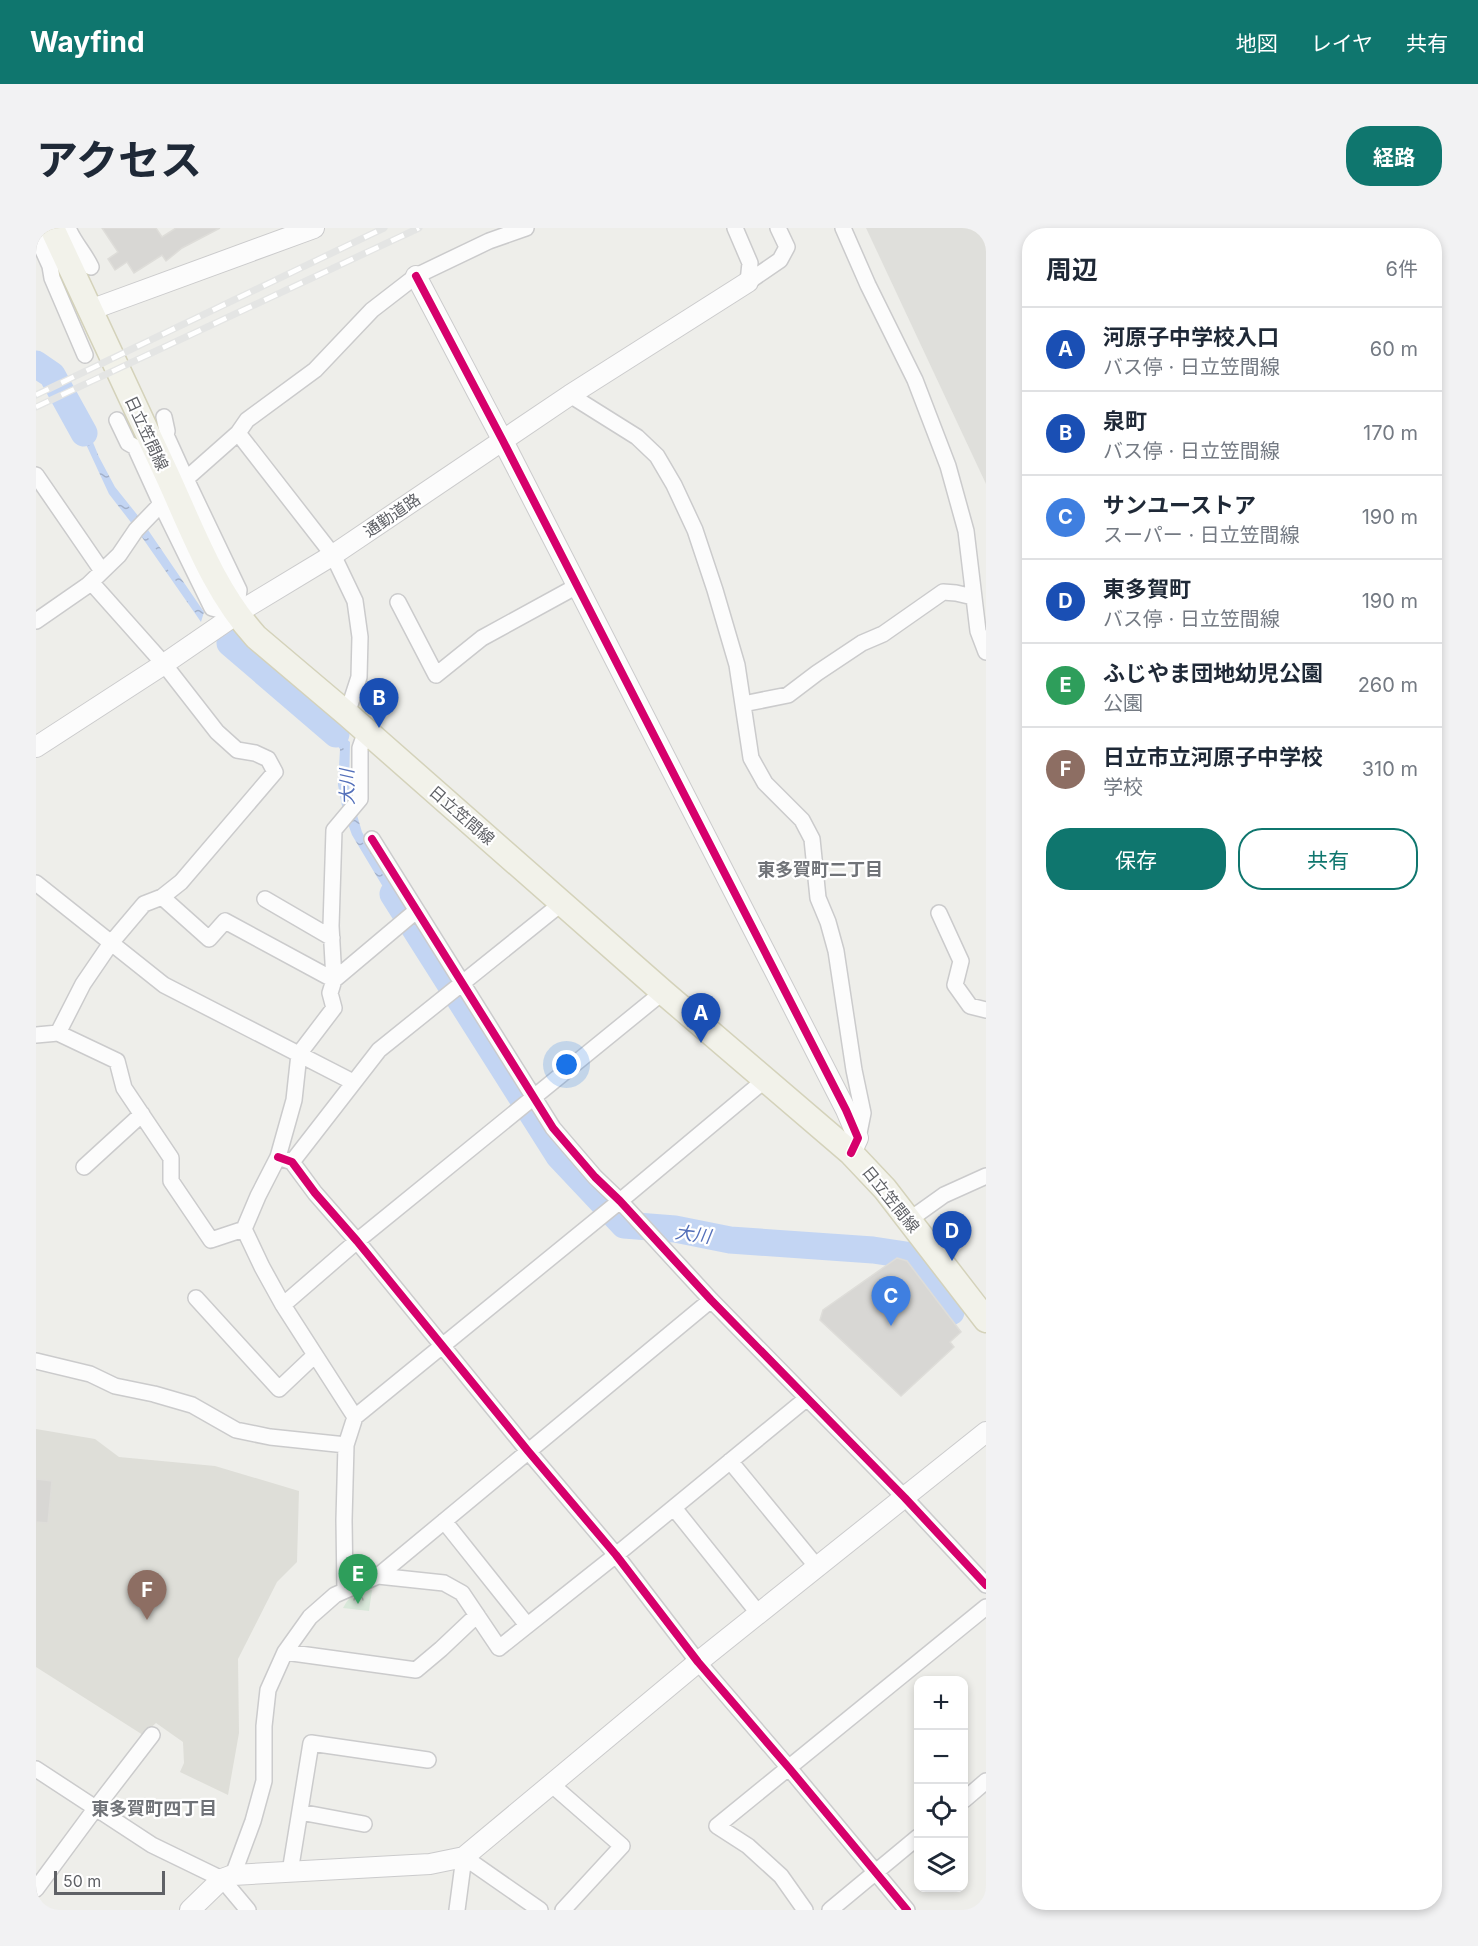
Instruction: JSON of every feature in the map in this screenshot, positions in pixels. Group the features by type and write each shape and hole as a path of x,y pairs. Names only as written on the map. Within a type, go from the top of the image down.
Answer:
{"main road":[{"name":"日立笠間線","path":"52,228 196,538 236,614 256,637 663,992 766,1079 854,1146 871,1172 986,1320"}],"street":[{"path":"68,228 75,245 83,250 91,267"},
{"path":"90,310 314,228"},
{"path":"186,479 238,433 247,420 315,370 372,310 416,276 489,241 526,228"},
{"path":"735,228 750,263 748,282"},
{"path":"748,282 780,260 784,253 787,247 778,228"},
{"path":"843,228 868,285 915,380 948,466 966,531 978,631 986,652"},
{"path":"36,235 85,355"},
{"path":"416,276 846,1110 854,1146"},
{"name":"通勤道路","path":"36,747 236,614 333,555 570,395 748,282"},
{"path":"570,395 637,437 657,456 674,485 695,530 737,665 751,758 765,783 802,820 812,839 818,898 836,951 854,1070 863,1113 854,1146"},
{"path":"117,420 128,442 135,447 212,608 236,614 239,590 166,435 164,417"},
{"path":"238,433 333,555 355,601 360,637 359,677 347,714"},
{"path":"36,475 96,577 217,732 237,750 255,753 268,759 275,772 181,882 162,897 144,904 111,943 83,984 58,1032"},
{"path":"36,621 96,577 119,555 140,525 161,504"},
{"path":"398,602 435,675 482,638 577,586"},
{"path":"743,704 788,695 817,673 862,644 883,634 943,592 973,597"},
{"path":"285,1160 299,1054 334,1008 330,993 334,980 332,938 334,830 360,799 360,748 366,731"},
{"path":"372,838 411,916 528,1103 595,1177 613,1207 639,1220 711,1300 905,1498 986,1585"},
{"path":"36,883 164,985 353,1082"},
{"path":"162,897 209,939 225,921 334,980"},
{"path":"265,899 332,938"},
{"path":"36,1035 58,1032 117,1061 124,1088 171,1158 171,1181 212,1240 244,1229 258,1196 285,1160 379,1050 562,903"},
{"path":"939,913 961,961 955,985 970,1006 986,1010"},
{"path":"334,980 411,916"},
{"path":"283,1305 357,1241 663,992"},
{"path":"345,1590 346,1445 355,1417 766,1079"},
{"path":"84,1167 142,1114"},
{"path":"285,1160 357,1241 616,1555 698,1662 907,1910"},
{"path":"909,1220 944,1195 986,1176"},
{"path":"244,1229 283,1305 355,1417"},
{"path":"196,1298 279,1389 315,1356"},
{"path":"190,1910 228,1877 254,1821 264,1781 264,1726 268,1690 285,1652 310,1617 335,1595 378,1576 711,1300"},
{"path":"36,1361 90,1374 115,1386 192,1405 236,1430 270,1437 346,1445"},
{"path":"378,1576 444,1583 462,1593 499,1648 806,1399"},
{"path":"36,1769 152,1845 228,1877 430,1864 464,1857 698,1662 986,1432"},
{"path":"730,1461 817,1567"},
{"path":"674,1508 759,1614"},
{"path":"444,1521 527,1625"},
{"path":"805,1910 781,1876 748,1846 717,1826 986,1607"},
{"path":"285,1652 416,1670 477,1615"},
{"path":"36,1889 152,1735"},
{"path":"290,1872 311,1743 428,1760"},
{"path":"968,1796 986,1781"},
{"path":"551,1784 622,1846 563,1910"},
{"path":"300,1812 364,1824"},
{"path":"830,1910 917,1838"},
{"path":"457,1910 464,1857"},
{"path":"464,1857 540,1910"},
{"path":"228,1877 247,1909"}],"shaded area":[{"path":"866,228 986,228 986,484"},
{"path":"36,1429 95,1439 119,1457 215,1466 299,1491 297,1562 277,1582 238,1659 239,1733 228,1795 180,1772 184,1763 183,1742 156,1723 143,1735 36,1667"}],"green space":[{"path":"372,1590 369,1611 343,1608 354,1594"}],"water":[{"path":"36,358 59,378 47,382 36,370"},
{"path":"68,400 72,410 85,423 115,487 139,517 133,525 109,494 78,427 58,404"},
{"path":"146,527 204,612 201,622 139,533"},
{"path":"233,641 306,702 299,710 226,648"},
{"path":"311,708 350,742 351,801 343,811 338,785 340,749 306,715"},
{"path":"357,815 362,832 408,910 401,917 352,835 348,824"}],"building":[{"path":"102,228 156,228 162,237 176,228 220,228 182,248 166,261 162,255 134,273 127,262 115,270 108,259 118,252"},
{"path":"897,1258 907,1261 961,1332 950,1342 954,1347 901,1396 820,1320 823,1310"},
{"path":"36,1479 52,1481 48,1523 36,1522"}],"waterway":[{"name":"大川","path":"36,364 52,375 84,433"},
{"name":"大川","path":"230,643 336,734"},
{"name":"大川","path":"393,894 559,1156 624,1225 675,1229 730,1240 873,1250 906,1255 951,1312"}],"railway":[{"path":"36,395 384,228"},
{"path":"36,407 419,228"}],"cycle path":[{"path":"416,276 846,1110 858,1138 851,1153"},
{"path":"372,839 553,1128 595,1177 711,1300 905,1498 986,1585"},
{"path":"278,1157 292,1162 315,1193 616,1555 698,1662 907,1910"}],"place":[{"name":"泉町","path":"379,728"},
{"name":"河原子中学校入口","path":"701,1043"},
{"name":"東多賀町","path":"952,1261"},
{"name":"サンユーストア","path":"891,1326"},
{"name":"ふじやま団地幼児公園","path":"358,1604"},
{"name":"日立市立河原子中学校","path":"147,1620"}],"district":[{"name":"東多賀町二丁目","path":"820,869"},
{"name":"東多賀町四丁目","path":"154,1808"}]}
